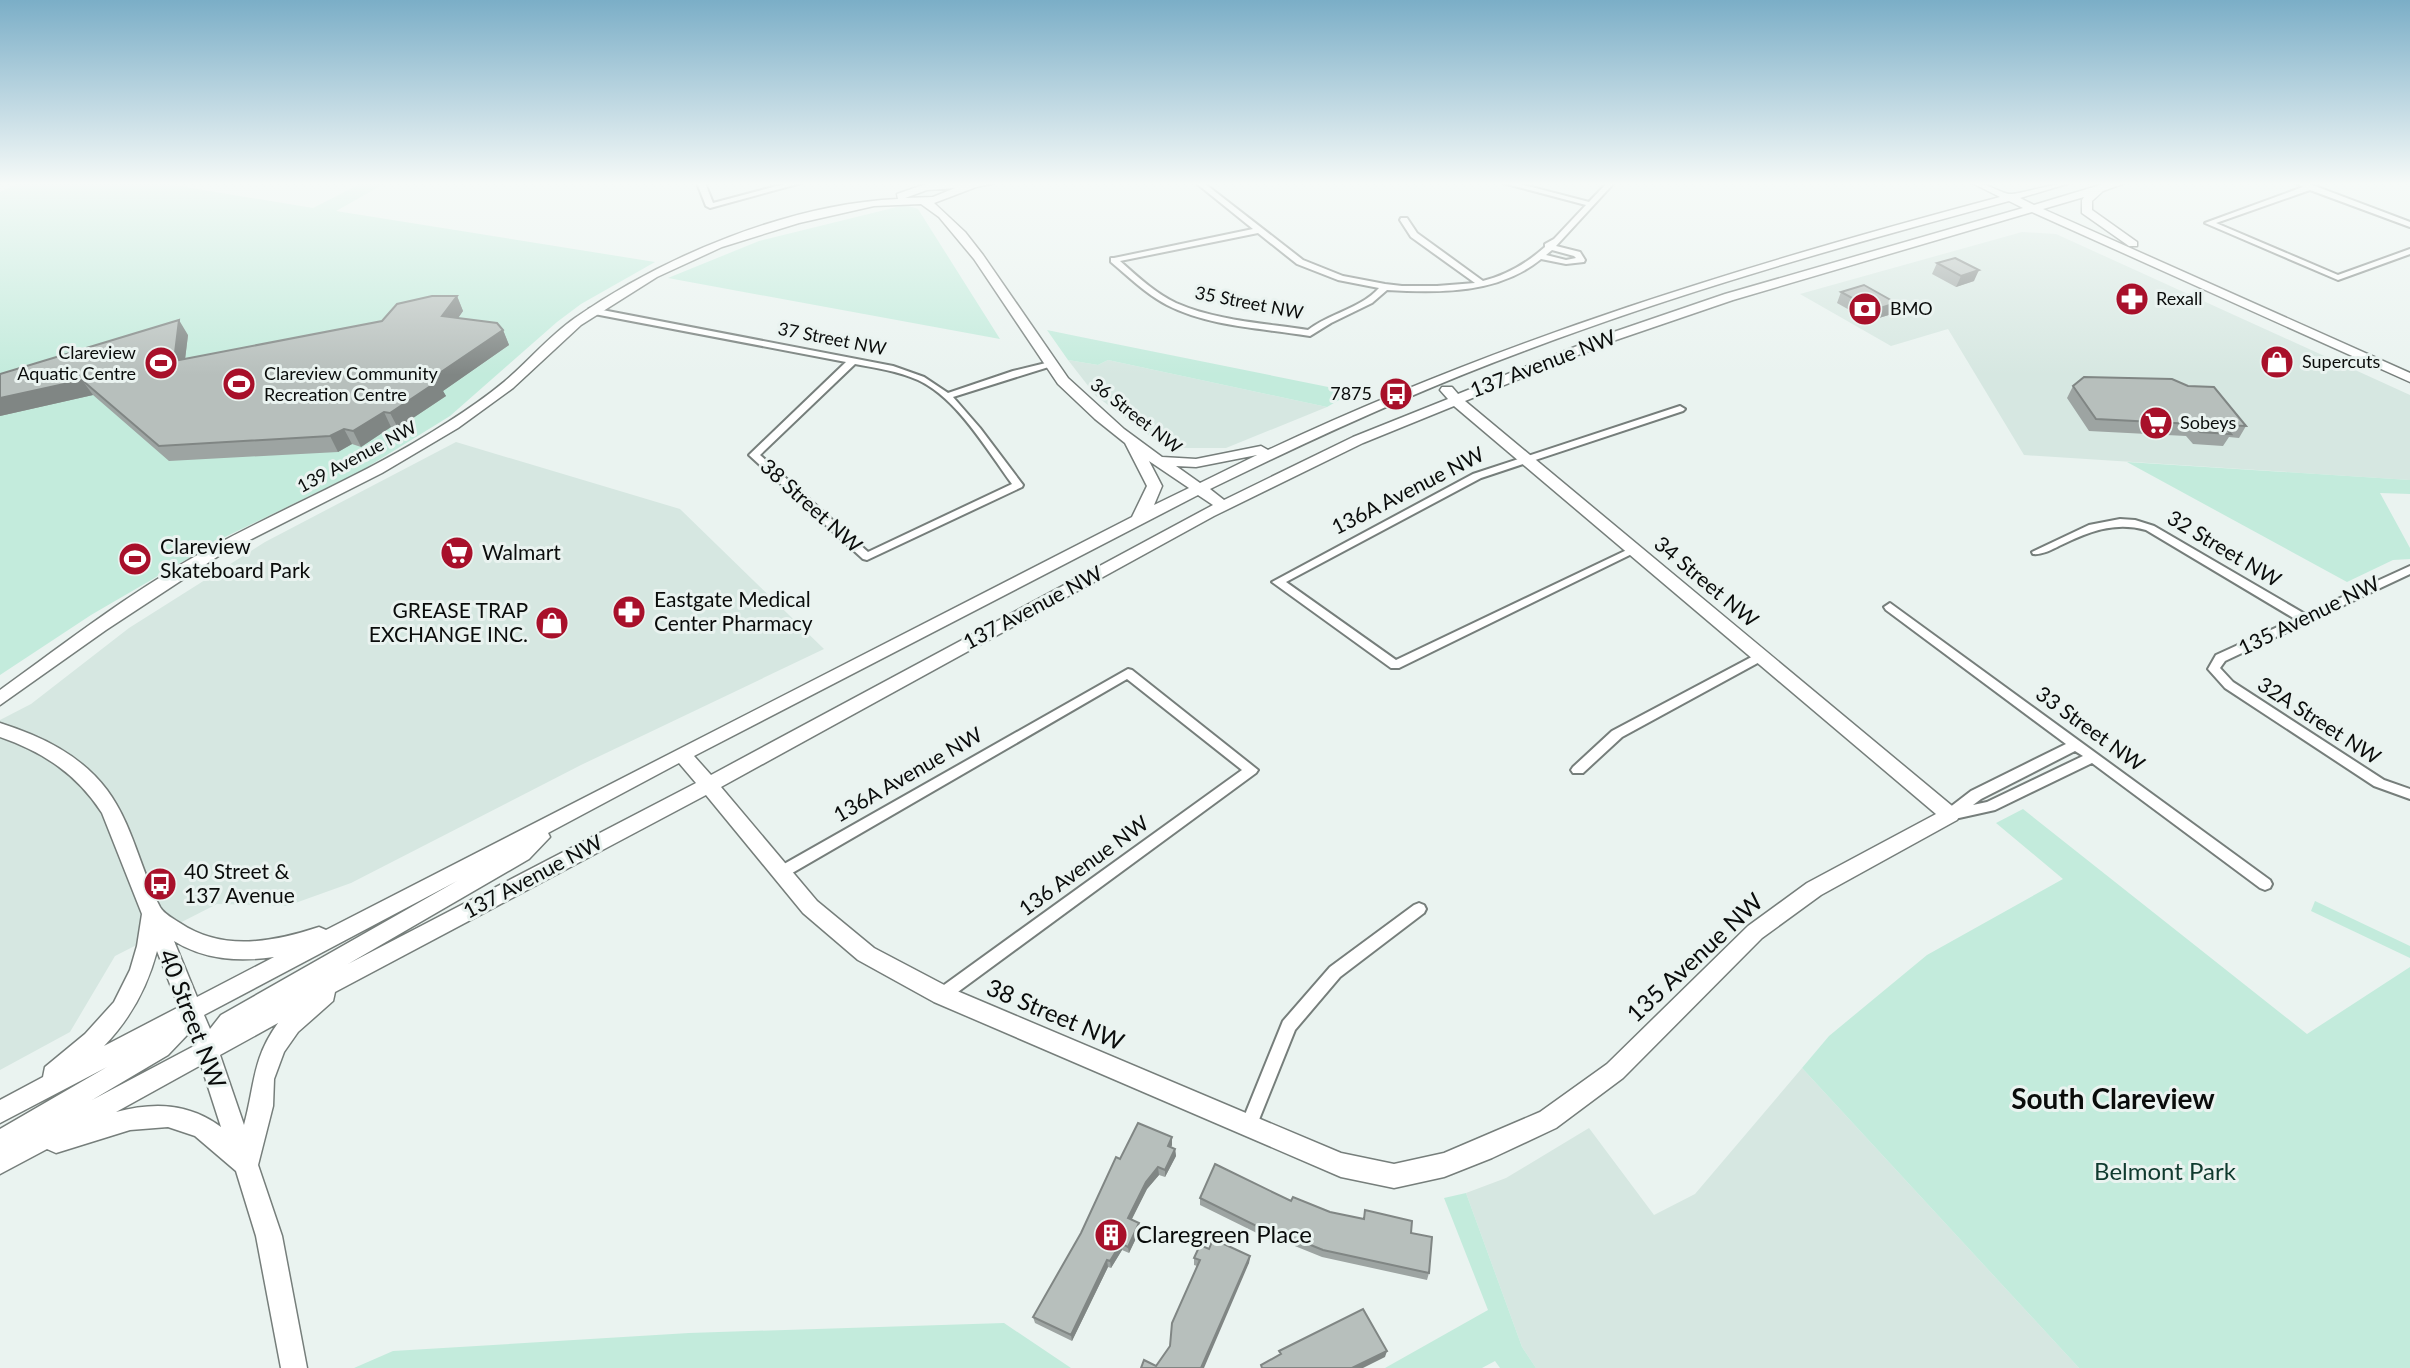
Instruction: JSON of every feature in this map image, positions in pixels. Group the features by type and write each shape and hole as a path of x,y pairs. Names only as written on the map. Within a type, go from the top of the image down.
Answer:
{"main road":[{"name":"139 Avenue NW","path":"0,699 100,626 214,552 399,459 453,425 508,385 592,311 653,274 714,247"},
{"name":"36 Street NW","path":"973,247 1050,365 1088,406 1223,506"},
{"name":"137 Avenue NW","path":"6,1109 682,754 1282,446 1438,380 1577,326 1698,287 1839,247"},
{"path":"1883,252 1895,247"},
{"name":"137 Avenue NW","path":"5,1153 206,1050 708,784 1223,506 1358,440 1606,339 1729,297 1901,247"},
{"path":"2119,247 2410,378"},
{"path":"2139,247 2410,367"},
{"name":"34 Street NW","path":"1438,380 1454,399 1951,815"},
{"path":"1128,438 1139,460 1152,474 1156,489 1154,498 1133,523"},
{"path":"1161,461 1196,463 1282,446"},
{"name":"40 Street NW","path":"0,730 32,740 71,761 98,789 111,811 206,1050 246,1165 271,1246 294,1368"},
{"name":"38 Street NW","path":"682,754 810,907 866,954 942,995 1341,1165 1394,1176 1444,1165 1484,1150"},
{"name":"135 Avenue NW","path":"1484,1150 1548,1120 1615,1071 1755,932 1814,889 1951,815"},
{"path":"206,1050 229,1022 522,853 552,824"},
{"path":"6,1109 105,1033 138,983 147,954 152,915 194,943 232,951 311,939 374,915"},
{"path":"5,1153 91,1129 156,1116 179,1118 201,1126 246,1165 261,1106 262,1079 274,1047 290,1025 349,974"},
{"path":"5,1153 160,1048 175,1035 190,1012"}],"street":[{"name":"35 Street NW","path":"1179,247 1114,260 1157,297 1186,308 1221,318 1310,333 1319,324 1374,298 1385,287"},
{"path":"1280,247 1310,267 1385,287 1437,288 1481,283 1512,273 1539,256 1547,247"},
{"path":"1431,247 1481,283"},
{"path":"1539,256 1571,262 1581,260 1577,254 1551,247"},
{"path":"2264,247 2337,278 2410,251"},
{"name":"37 Street NW","path":"592,311 853,361 912,375 947,396 1018,485 867,557"},
{"name":"38 Street NW","path":"853,361 754,454 867,557"},
{"path":"947,396 1050,365"},
{"name":"136A Avenue NW","path":"1278,582 1477,476 1680,409"},
{"name":"32 Street NW","path":"2037,552 2107,522 2123,520 2150,528 2303,618"},
{"path":"1278,582 1395,665 1635,550"},
{"name":"135 Avenue NW","path":"2214,669 2220,658 2410,570"},
{"name":"33 Street NW","path":"1890,607 2265,884"},
{"path":"1578,770 1617,734 1761,656"},
{"name":"32A Street NW","path":"2214,669 2229,685 2379,783 2410,794"},
{"name":"136A Avenue NW","path":"782,872 1128,673"},
{"name":"136 Avenue NW","path":"942,995 1251,770 1128,673"},
{"name":"135 Avenue NW","path":"1951,815 1976,795 2075,745"},
{"name":"135 Avenue NW","path":"1951,815 1990,806 2092,757"},
{"path":"1248,1127 1289,1026 1335,972 1419,909"}],"shaded area":[{"path":"1969,247 2084,247 2410,395 2410,480 2024,455 1948,329 1891,346 1800,294"},
{"path":"1068,360 1098,365 1108,360 1327,407 1226,448 1166,448 1096,396"},
{"path":"456,442 680,509 824,649 581,765 351,883 287,906 217,904 115,956 70,1032 0,1070 0,720 31,704 129,628 265,542"},
{"path":"1802,1068 2079,1368 1536,1368 1522,1347 1466,1193 1506,1178 1589,1128 1654,1215 1695,1194"}],"green space":[{"path":"0,247 560,247 655,262 581,304 557,322 450,416 361,471 225,537 91,615 0,675"},
{"path":"745,247 942,247 1000,339 668,278"},
{"path":"1047,330 1353,392 1327,407 1108,360 1098,365 1068,360"},
{"path":"2127,462 2410,480 2410,494 2380,493 2410,548 2410,559 2393,560 2347,582"},
{"name":"Belmont Park","path":"2023,809 2307,1034 2410,967 2410,1368 2079,1368 1802,1068 1829,1036 1927,955 2063,879 1996,823"},
{"path":"2315,901 2410,946 2410,958 2311,911"},
{"path":"1466,1193 1522,1347 1536,1368 1500,1368 1495,1361 1482,1368 1385,1368 1488,1310 1444,1198"},
{"path":"1004,1323 1071,1368 354,1368 393,1351 689,1333"}],"building":[{"path":"1955,258 1979,270 1961,276 1937,263"},
{"path":"1864,285 1896,303 1874,310 1841,292"},
{"name":"Clareview Community Recreation Centre","path":"432,296 457,296 442,316 497,323 503,330 431,379 438,381 390,413 384,412 353,431 344,429 330,436 159,446 82,380 0,398 0,374 179,320 174,361 382,321 397,304"},
{"name":"Sobeys","path":"2084,377 2172,379 2188,386 2214,387 2246,426 2223,425 2231,434 2200,432 2193,424 2096,419 2073,386"},
{"name":"Claregreen Place","path":"1138,1123 1172,1137 1168,1146 1175,1149 1165,1170 1158,1167 1146,1182 1128,1218 1139,1223 1128,1247 1121,1243 1110,1261 1107,1260 1071,1335 1033,1317 1081,1233 1116,1157 1120,1159"},
{"path":"1215,1164 1291,1201 1293,1197 1330,1212 1364,1219 1365,1210 1412,1221 1411,1233 1432,1237 1429,1273 1323,1250 1281,1233 1279,1237 1200,1198"},
{"name":"Claregreen Place","path":"1213,1239 1250,1256 1201,1368 1141,1368 1144,1360 1156,1366 1170,1346 1172,1323 1200,1260 1194,1258 1200,1245 1209,1249"},
{"path":"1363,1309 1387,1351 1352,1368 1262,1368 1261,1365 1281,1354 1279,1351"}],"place":[{"name":"Rexall","path":"2132,299"},
{"name":"BMO","path":"1865,309"},
{"name":"Supercuts","path":"2277,362"},
{"name":"Clareview Aquatic Centre","path":"161,363"},
{"name":"Clareview Community Recreation Centre","path":"239,384"},
{"name":"7875","path":"1396,394"},
{"name":"Sobeys","path":"2156,423"},
{"name":"Walmart","path":"457,553"},
{"name":"Clareview Skateboard Park","path":"135,559"},
{"name":"Eastgate Medical Center Pharmacy","path":"629,612"},
{"name":"GREASE TRAP EXCHANGE INC.","path":"552,623"},
{"name":"40 Street & 137 Avenue","path":"160,884"},
{"name":"Claregreen Place","path":"1111,1235"}],"district":[{"name":"South Clareview","path":"2113,1099"}]}
